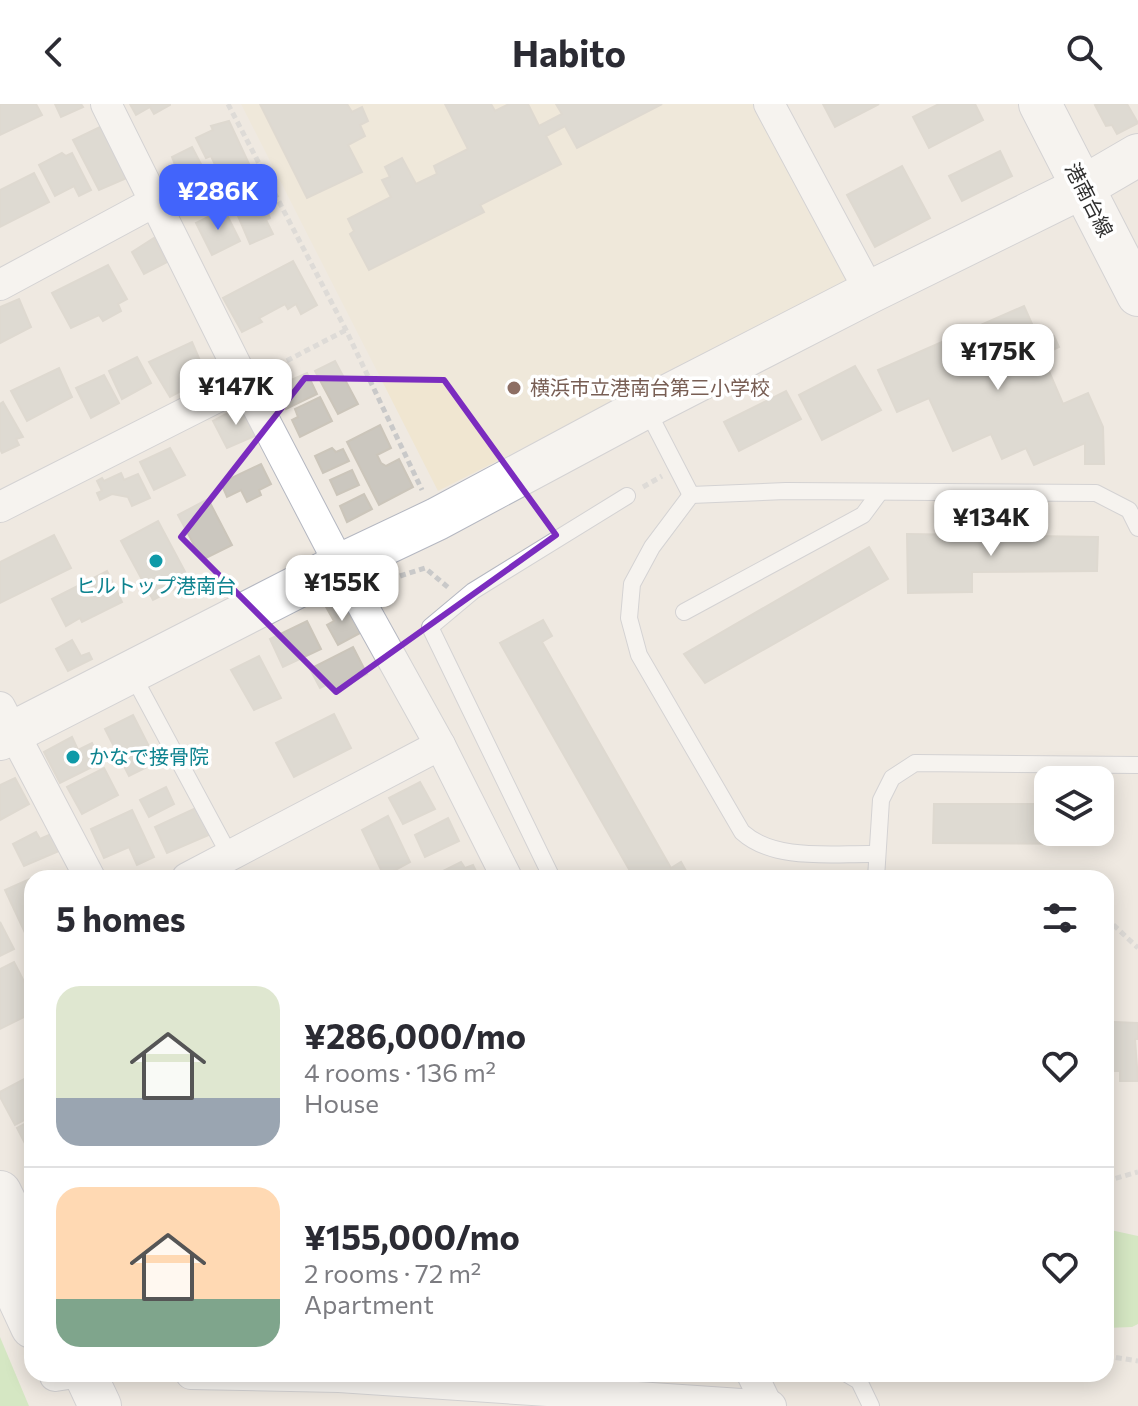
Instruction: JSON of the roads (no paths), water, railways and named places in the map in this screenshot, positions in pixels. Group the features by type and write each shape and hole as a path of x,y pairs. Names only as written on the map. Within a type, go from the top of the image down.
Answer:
{"street":[{"path":"106,104 245,383 340,565 440,745 503,870"},
{"path":"769,104 870,292"},
{"name":"港南台線","path":"1040,104 1138,295"},
{"path":"85,870 4,726 131,672 437,519 646,407 1083,187 1138,155"},
{"path":"0,285 154,202"},
{"path":"0,507 245,383"},
{"path":"203,870 440,745"},
{"path":"0,1192 24,1241"},
{"path":"0,1258 24,1310"},
{"path":"67,1382 100,1406"},
{"path":"424,1382 769,1406"},
{"path":"756,1382 769,1406"}],"lane":[{"path":"646,407 691,495"},
{"path":"691,495 786,491 1096,493 1129,510 1138,528"},
{"path":"684,612 863,515 880,492"},
{"path":"691,495 652,547 632,584 629,618 639,655 742,832 754,843 778,852 876,854"},
{"path":"548,870 430,627 462,600 627,496"},
{"path":"131,672 230,856"},
{"path":"876,870 881,800 892,778 915,763 1138,765"},
{"path":"859,1382 871,1406"}],"place":[{"name":"横浜市立港南台第三小学校","path":"514,388"},
{"name":"ヒルトップ港南台","path":"156,561"},
{"name":"かなで接骨院","path":"73,757"}]}
